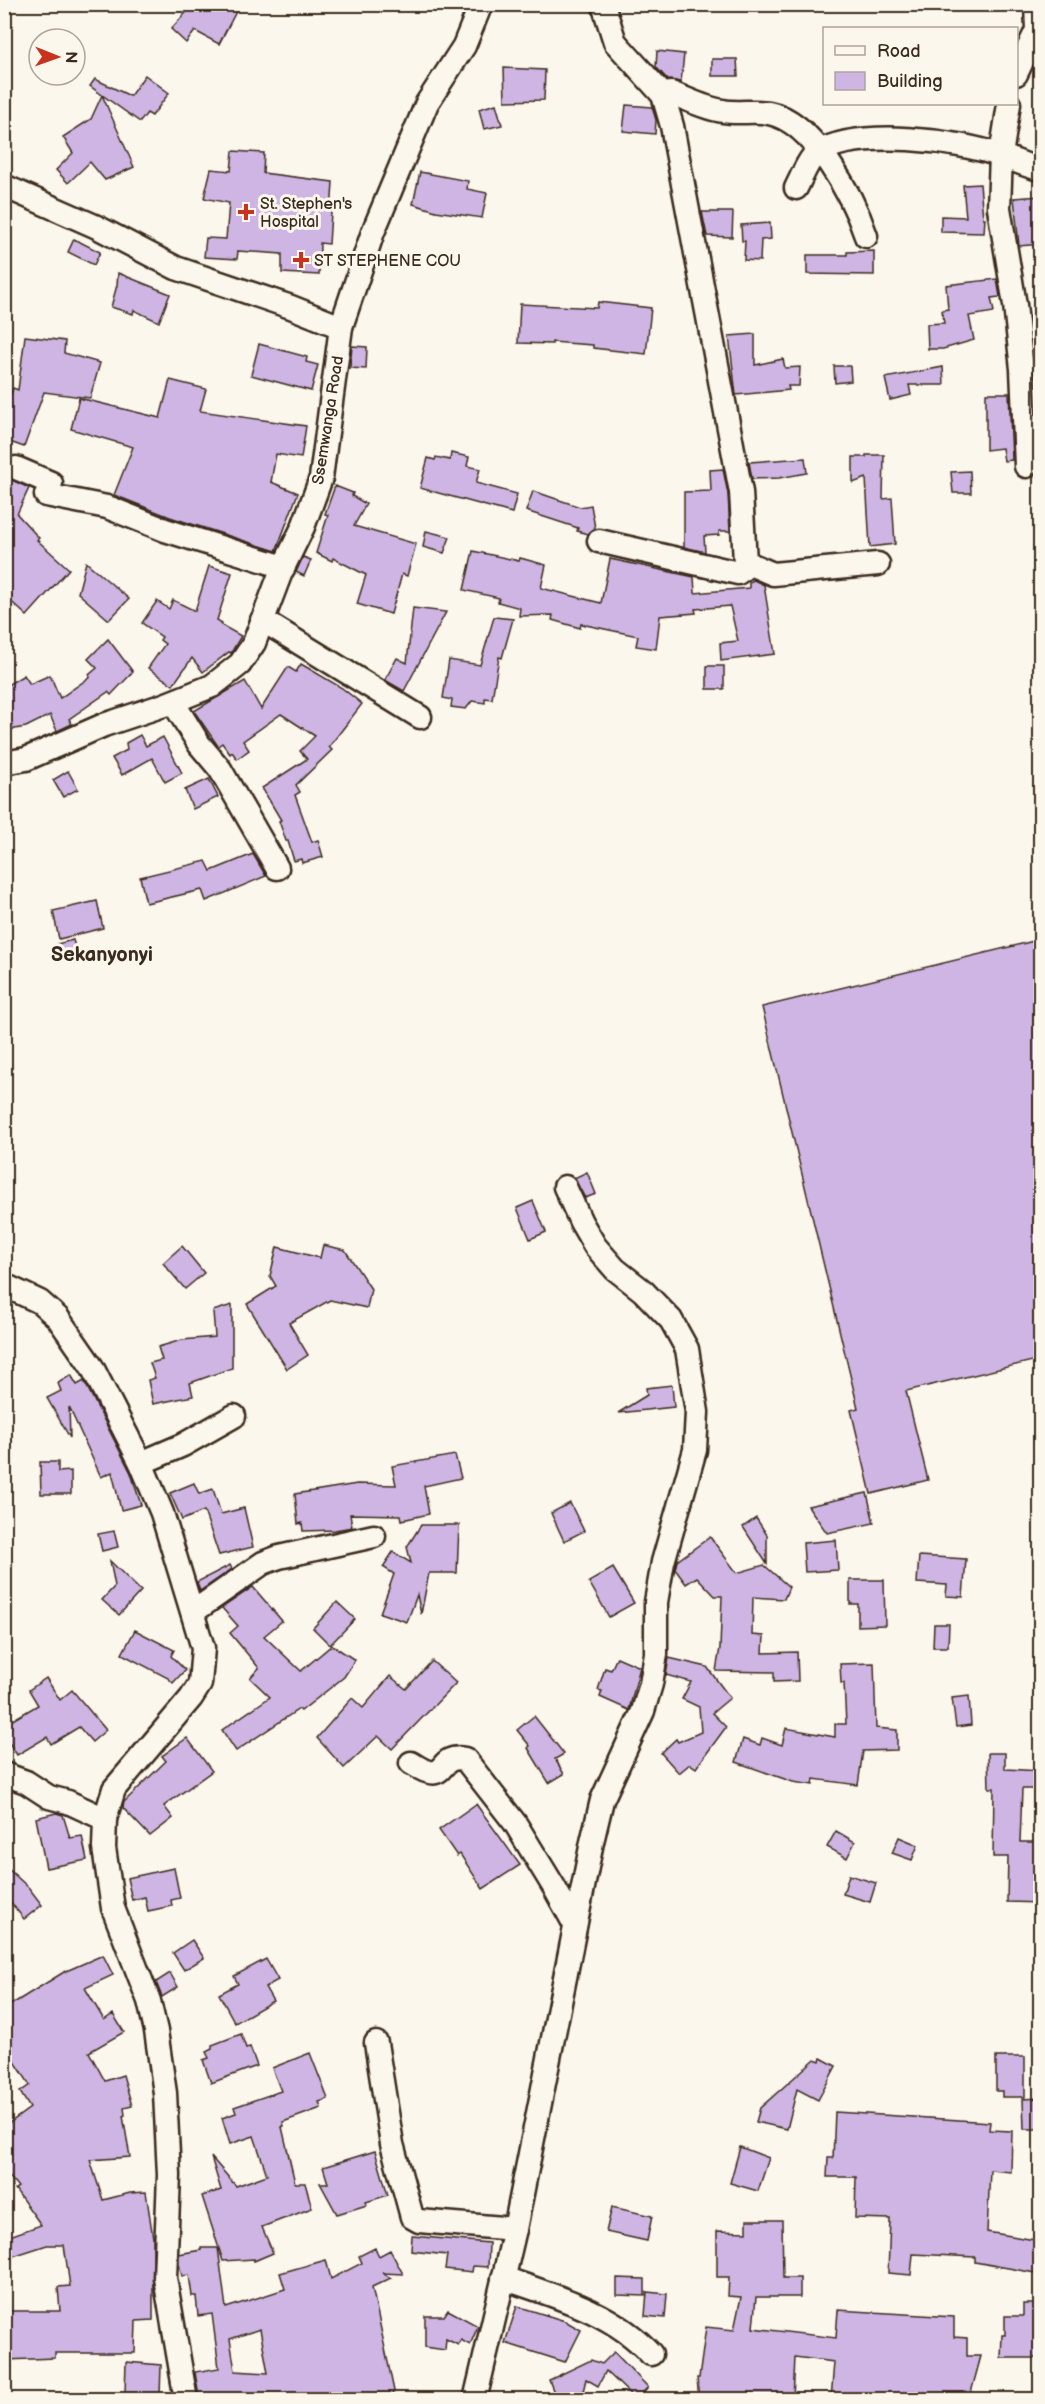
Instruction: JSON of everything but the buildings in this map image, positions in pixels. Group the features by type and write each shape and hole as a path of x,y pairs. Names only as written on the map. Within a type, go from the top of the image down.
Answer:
{"street":[{"name":"Ssemwanga Road","path":"4,763 26,759 104,725 173,702 212,686 240,664 254,644 284,567 303,527 321,477 341,327 373,232 427,103 464,46 481,4"},
{"path":"599,541 738,573 744,568 745,562 741,492 683,181 663,95 615,42 603,4"},
{"path":"1018,72 1039,31 1036,4"},
{"path":"663,95 671,93 722,111 769,113 790,120 821,152 840,178 858,211 866,236"},
{"path":"1009,105 1001,155 999,208 1015,305 1022,369 1026,466"},
{"path":"796,188 815,154 841,144 878,139 939,140 1001,155 1021,164 1041,169"},
{"path":"4,186 97,227 176,268 291,307 341,327"},
{"path":"16,468 51,483 46,495 107,507 165,530 284,567"},
{"path":"745,562 773,574 878,564"},
{"path":"262,620 420,717"},
{"path":"173,702 199,744 220,769 277,868"},
{"path":"475,2400 515,2229 574,1925 602,1800 643,1711 651,1684 656,1654 656,1602 663,1562 695,1450 696,1412 687,1349 671,1320 643,1291 615,1269 595,1246 565,1187"},
{"path":"4,1285 40,1302 58,1318 92,1366 141,1463 162,1513 202,1648 200,1684 191,1698 114,1790 105,1819 104,1848 113,1908 149,2001 156,2031 165,2093 169,2175 165,2278 186,2400"},
{"path":"141,1463 183,1445 234,1416"},
{"path":"193,1612 263,1563 279,1557 374,1536"},
{"path":"411,1763 430,1774 436,1773 450,1759 457,1757 465,1759 515,1823 555,1887 574,1925"},
{"path":"4,1774 26,1782 50,1797 68,1802 105,1819"},
{"path":"376,2043 392,2144 412,2217 419,2221 515,2229"},
{"path":"503,2278 586,2307 638,2339 651,2354"}],"place":[{"name":"St. Stephen's Hospital","path":"246,212"},
{"name":"ST STEPHENE COU","path":"301,260"}],"district":[{"name":"Sekanyonyi","path":"102,954"}]}
